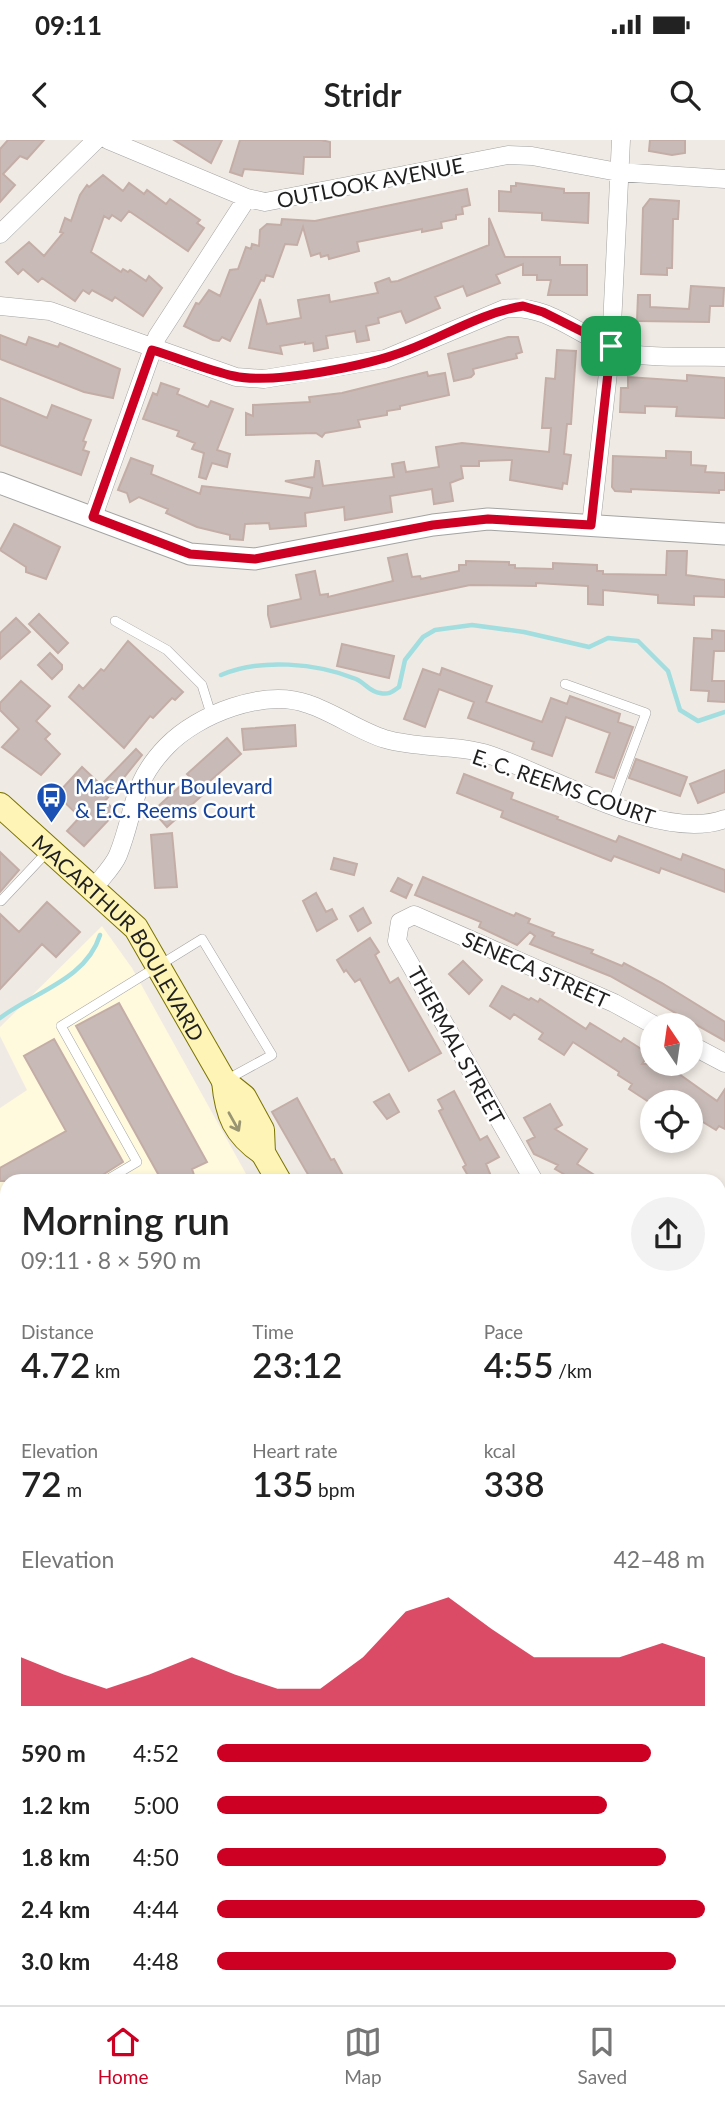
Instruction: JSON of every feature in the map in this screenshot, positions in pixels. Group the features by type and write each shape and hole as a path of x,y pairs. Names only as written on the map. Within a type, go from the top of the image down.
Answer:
{"main road":[{"name":"MACARTHUR BOULEVARD","path":"0,805 136,928 224,1081 226,1108 244,1141 263,1153 275,1174"}],"street":[{"path":"0,234 96,140"},
{"name":"OUTLOOK AVENUE","path":"108,140 247,198 265,202 508,155 532,156 618,172 725,178"},
{"path":"591,525 611,346 621,140"},
{"path":"93,517 159,333 247,198"},
{"path":"0,306 50,311 152,350 236,377 264,379 385,359 491,314 523,306 543,312 625,352 725,357"},
{"path":"0,483 190,554 255,559 433,525 488,519 725,534"},
{"name":"E. C. REEMS COURT","path":"93,889 117,857 139,781 168,745 211,714 262,700 306,703 385,739 488,754 612,804 677,825 714,823 725,819"},
{"name":"SENECA STREET","path":"414,915 614,1003 640,1017"},
{"name":"THERMAL STREET","path":"414,915 400,922 397,941 530,1174"},
{"path":"704,1052 725,1063"}],"lane":[{"path":"115,621 167,650 202,685 211,714"},
{"path":"565,684 646,713 612,804"},
{"path":"1,901 50,850"},
{"path":"117,1174 137,1162 61,1026 157,964 202,939 272,1055 224,1081"}],"shaded area":[{"path":"102,926 132,968 246,1174 0,1174 0,1108 27,1090 0,1036 0,1027"}],"building":[{"path":"8,140 44,140 27,159 20,156 3,174 15,185 0,202 0,149"},
{"path":"174,140 222,140 211,163"},
{"path":"240,140 321,140 330,142 330,157 304,157 303,174 244,169 242,176 230,172"},
{"path":"650,140 685,140 685,153 672,155 649,151"},
{"path":"103,175 123,191 129,183 144,194 147,190 166,204 170,199 200,220 197,223 204,228 188,251 129,211 121,221 112,215 109,219 104,216 91,252 121,272 123,269 128,272 130,270 146,281 149,276 162,288 143,316 115,297 112,301 92,290 89,294 83,290 75,301 42,278 38,282 23,269 18,274 6,262 29,242 44,256 63,233 60,232 65,218 71,221 80,195 87,185 89,187"},
{"path":"516,183 564,189 564,193 589,193 588,223 542,220 542,213 499,211 499,191 511,192 511,186 516,186"},
{"path":"467,189 470,205 462,207 463,214 456,215 456,219 441,222 442,228 422,232 422,229 357,242 359,251 329,259 328,255 321,257 320,253 311,256 303,227 297,245 285,244 273,277 266,275 264,281 261,280 230,341 222,337 219,341 213,340 184,326 196,303 199,304 209,290 220,296 230,270 238,269 246,247 251,249 252,244 259,246 260,230 267,224 281,225 282,219 315,221"},
{"path":"650,199 679,201 678,219 673,219 672,268 667,268 667,275 641,274 643,208"},
{"path":"489,218 505,257 560,257 560,265 587,265 587,295 548,295 551,280 537,280 537,275 523,275 523,264 496,275 500,283 467,296 463,286 435,297 440,308 406,323 401,311 378,318 379,323 366,326 369,340 357,342 355,331 326,336 328,348 314,351 313,343 305,342 280,346 282,354 249,348 260,299 267,324 301,318 298,300 329,295 330,302 378,293 375,283 389,278 391,282 398,281 489,245"},
{"path":"691,286 724,288 723,306 710,306 709,322 637,321 638,295 650,295 650,307 689,309"},
{"path":"0,335 26,345 29,337 58,347 60,343 120,369 113,398 84,392 0,359"},
{"path":"508,337 518,337 522,352 516,354 517,358 473,369 474,374 471,377 454,381 448,354"},
{"path":"557,350 576,351 571,424 567,424 564,454 571,455 567,484 563,483 562,489 510,480 512,460 479,461 479,466 461,466 463,478 450,483 453,501 434,504 432,489 390,496 392,512 345,520 344,507 305,513 306,526 270,529 269,523 245,524 243,540 230,539 230,535 197,527 166,513 168,509 139,497 130,502 127,493 118,490 131,458 153,466 151,474 200,494 202,486 310,498 312,488 285,481 314,477 316,461 319,461 323,486 394,477 392,464 404,462 406,472 439,467 436,447 462,443 549,452 551,428 542,428 546,378 555,379"},
{"path":"427,372 428,376 445,373 449,395 400,406 400,409 387,411 387,415 358,420 360,427 325,433 322,437 316,433 246,435 246,413 253,416 253,405 310,402 309,397 342,393"},
{"path":"687,375 725,378 725,418 676,416 677,407 645,406 645,413 620,412 621,388 628,388 628,377 687,381"},
{"path":"161,383 179,389 177,394 208,407 211,401 233,409 217,450 230,454 227,467 212,463 206,479 199,477 204,453 192,449 195,443 177,436 179,431 143,419 153,393 157,395"},
{"path":"0,398 47,418 52,405 91,420 83,441 86,442 83,450 89,452 81,475 0,445"},
{"path":"666,451 691,452 691,465 706,466 705,472 725,473 725,490 719,490 719,493 631,489 631,492 615,491 612,487 613,456 666,458"},
{"path":"14,524 60,547 46,579 26,572 26,567 0,550"},
{"path":"667,551 687,551 686,575 725,580 725,597 694,596 694,605 658,603 658,595 603,590 603,605 588,604 588,586 536,583 536,586 470,585 271,627 268,615 268,606 301,599 296,575 315,571 320,595 328,594 328,597 393,581 388,558 407,554 412,577 420,576 421,579 459,571 459,565 466,565 466,561 509,562 509,565 515,565 515,568 553,569 553,563 597,565 597,571 603,571 603,574 666,575"},
{"path":"39,614 68,643 58,653 29,624"},
{"path":"16,618 30,632 0,659 0,633"},
{"path":"712,630 725,631 725,651 714,651 712,681 725,681 725,702 708,701 709,691 691,690 694,638 712,639"},
{"path":"128,641 183,692 175,700 172,698 153,718 150,716 124,748 69,697 79,685 83,689 101,669 104,671"},
{"path":"342,644 394,656 389,678 337,666"},
{"path":"50,653 62,665 62,669 52,679 38,665"},
{"path":"442,668 492,686 486,702 542,722 551,698 567,704 570,696 620,714 618,722 633,727 614,778 596,772 610,733 566,717 552,756 532,749 534,742 468,718 474,702 439,689 425,727 404,719 423,669 440,675"},
{"path":"21,681 50,706 36,721 50,734 45,739 60,754 41,775 2,747 19,729 0,710 0,703"},
{"path":"295,725 296,746 244,750 242,729"},
{"path":"227,738 241,754 203,787 207,791 167,827 153,811 190,777 187,774"},
{"path":"136,749 142,755 105,801 116,812 84,846 67,831 80,817 60,798 63,796 59,792 82,767 101,785"},
{"path":"636,759 687,777 680,796 629,778"},
{"path":"725,770 725,792 698,803 690,784"},
{"path":"464,774 513,793 511,799 616,842 619,836 681,860 683,854 725,870 725,892 661,868 659,873 614,856 611,861 501,817 503,811 457,793"},
{"path":"172,833 177,887 155,888 151,835"},
{"path":"0,852 19,870 0,892"},
{"path":"334,858 357,864 354,875 331,869"},
{"path":"423,877 514,916 516,913 530,919 528,923 554,933 552,936 593,950 591,953 622,966 624,963 725,1022 725,1041 704,1029 704,1013 675,1013 610,976 530,944 535,936 530,932 517,945 479,927 481,922 415,895"},
{"path":"398,878 412,885 406,898 391,891"},
{"path":"316,893 326,912 332,909 337,919 317,931 303,901"},
{"path":"47,902 80,932 56,957 42,944 0,989 0,914 19,932"},
{"path":"363,908 371,923 358,931 350,916"},
{"path":"370,938 379,952 375,955 390,983 398,978 441,1053 409,1071 360,979 355,982 346,970 344,972 337,960"},
{"path":"463,961 482,980 469,994 449,974"},
{"path":"502,986 529,1000 531,998 538,1002 540,999 586,1029 590,1023 621,1042 624,1038 640,1048 640,1076 682,1076 702,1090 640,1090 640,1096 629,1089 632,1084 618,1075 619,1072 573,1042 564,1055 539,1039 543,1033 514,1014 510,1019 490,1006"},
{"path":"119,1003 207,1162 192,1169 194,1174 158,1174 76,1026"},
{"path":"54,1039 123,1162 104,1174 0,1174 0,1168 66,1131 24,1056"},
{"path":"725,1089 725,1129 719,1126 716,1130 703,1122 703,1091 717,1101"},
{"path":"454,1091 480,1140 487,1136 499,1157 486,1164 490,1174 467,1174 463,1167 466,1165 439,1111 443,1109 438,1100"},
{"path":"389,1094 399,1112 387,1119 374,1102"},
{"path":"297,1098 331,1160 334,1159 342,1174 308,1174 272,1112"},
{"path":"550,1104 562,1125 555,1129 587,1149 577,1164 593,1174 564,1174 555,1169 558,1165 534,1154 527,1141 535,1137 524,1118"}],"waterway":[{"path":"221,675 253,666 306,666 356,679 383,694 399,687 405,660 423,637 435,630 472,625 524,632 589,647 608,638 638,641 668,671 680,710 698,721 725,712"},
{"path":"0,1018 71,974 93,950 100,935"}],"place":[{"name":"MacArthur Boulevard & E.C. Reems Court","path":"52,824"}],"route":[{"path":"523,306 543,312 611,346 591,525 488,519 433,525 255,559 210,558 190,554 93,517 152,350 236,377 264,379 385,359 453,328 504,309 523,306"}]}
